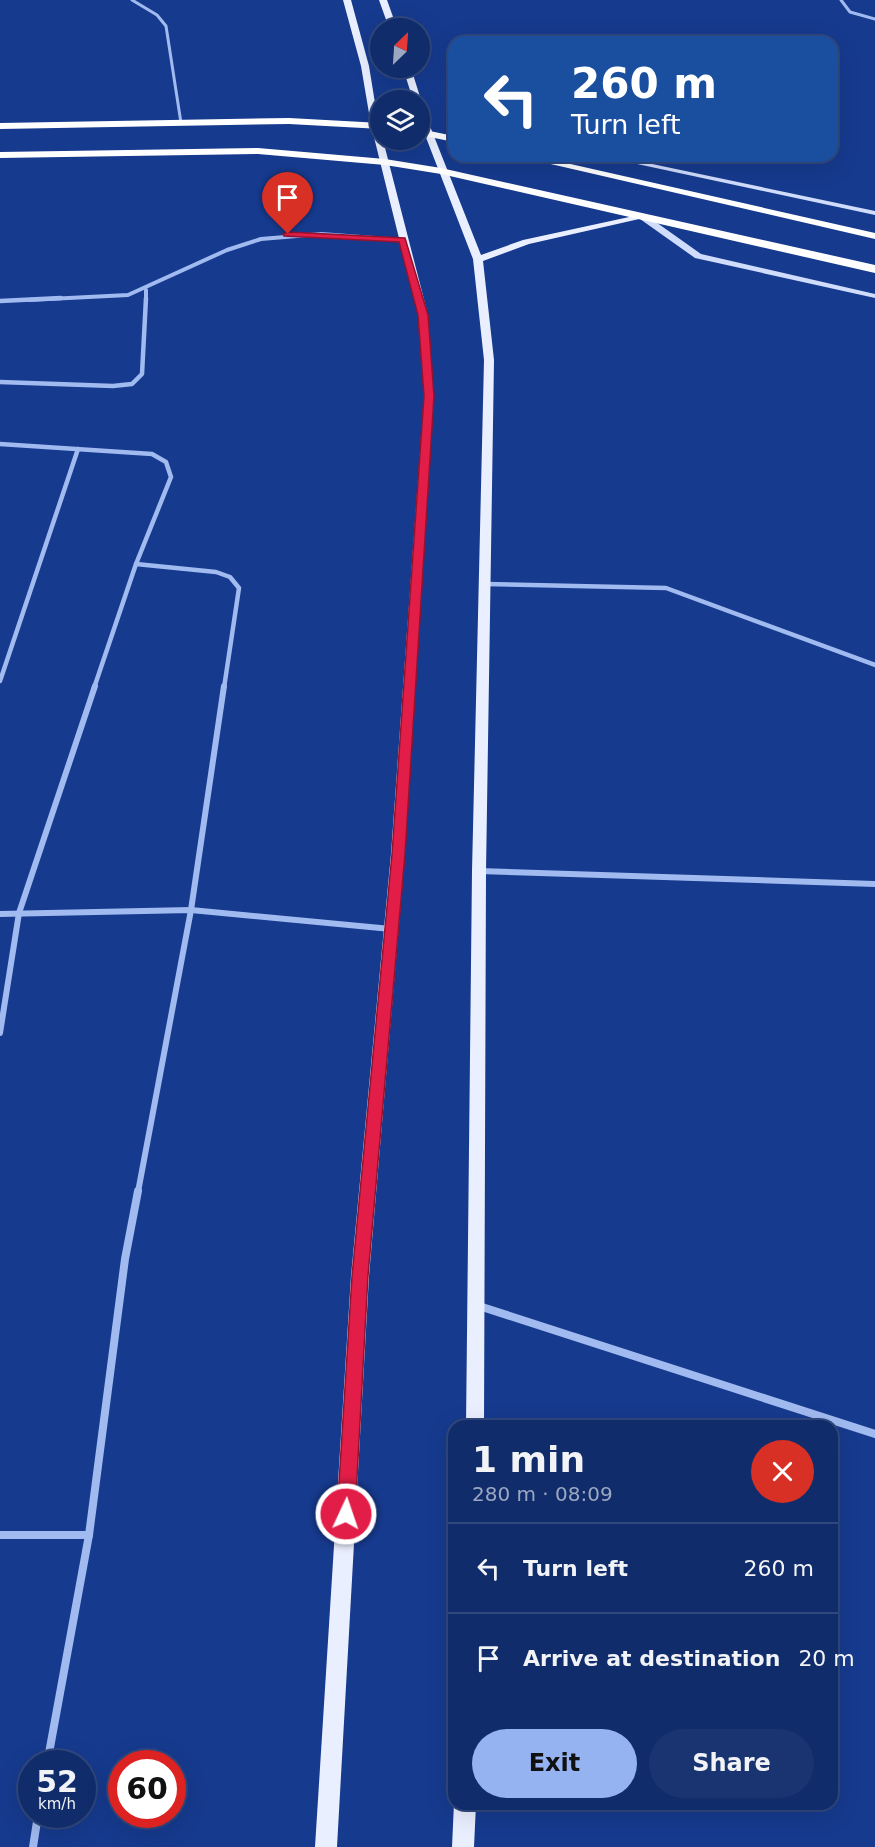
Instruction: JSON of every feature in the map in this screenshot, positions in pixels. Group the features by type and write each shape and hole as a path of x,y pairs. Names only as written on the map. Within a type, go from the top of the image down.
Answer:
{"highway":[{"path":"0,126 289,121 370,125"},
{"path":"430,135 448,139"},
{"path":"0,155 258,151 385,162 441,171 875,269"},
{"path":"547,162 875,236"}],"main road":[{"path":"347,0 370,90"},
{"path":"382,0 389,18"},
{"path":"430,148 478,259 489,360 479,871 476,1420"},
{"path":"327,1847 360,1276 391,929 429,396 423,315 402,240 383,150"},
{"path":"478,259 526,242 643,217"},
{"path":"463,1847 465,1810"}],"street":[{"path":"633,162 875,213"},
{"path":"643,217 698,256 875,296"},
{"path":"0,301 128,295 146,290 242,244 288,234 402,240"},
{"path":"0,382 114,386 132,384 142,374 146,290"},
{"path":"0,444 152,454 166,462 171,477 136,564 19,913 0,1033"},
{"path":"0,681 78,449"},
{"path":"50,1750 88,1535 125,1259 191,910 239,588 230,577 216,572 136,564"},
{"path":"484,584 666,588 875,664"},
{"path":"479,871 875,884"},
{"path":"0,914 191,910 391,929"},
{"path":"478,1306 832,1420"},
{"path":"838,1422 875,1434"},
{"path":"0,1535 88,1535"},
{"path":"33,1847 36,1828"}],"lane":[{"path":"132,0 157,15 166,26 182,124"},
{"path":"841,0 842,6 851,13 875,19"}],"route":[{"path":"288,234 402,240 423,315 429,396 398,854 360,1276 346,1514"}]}
